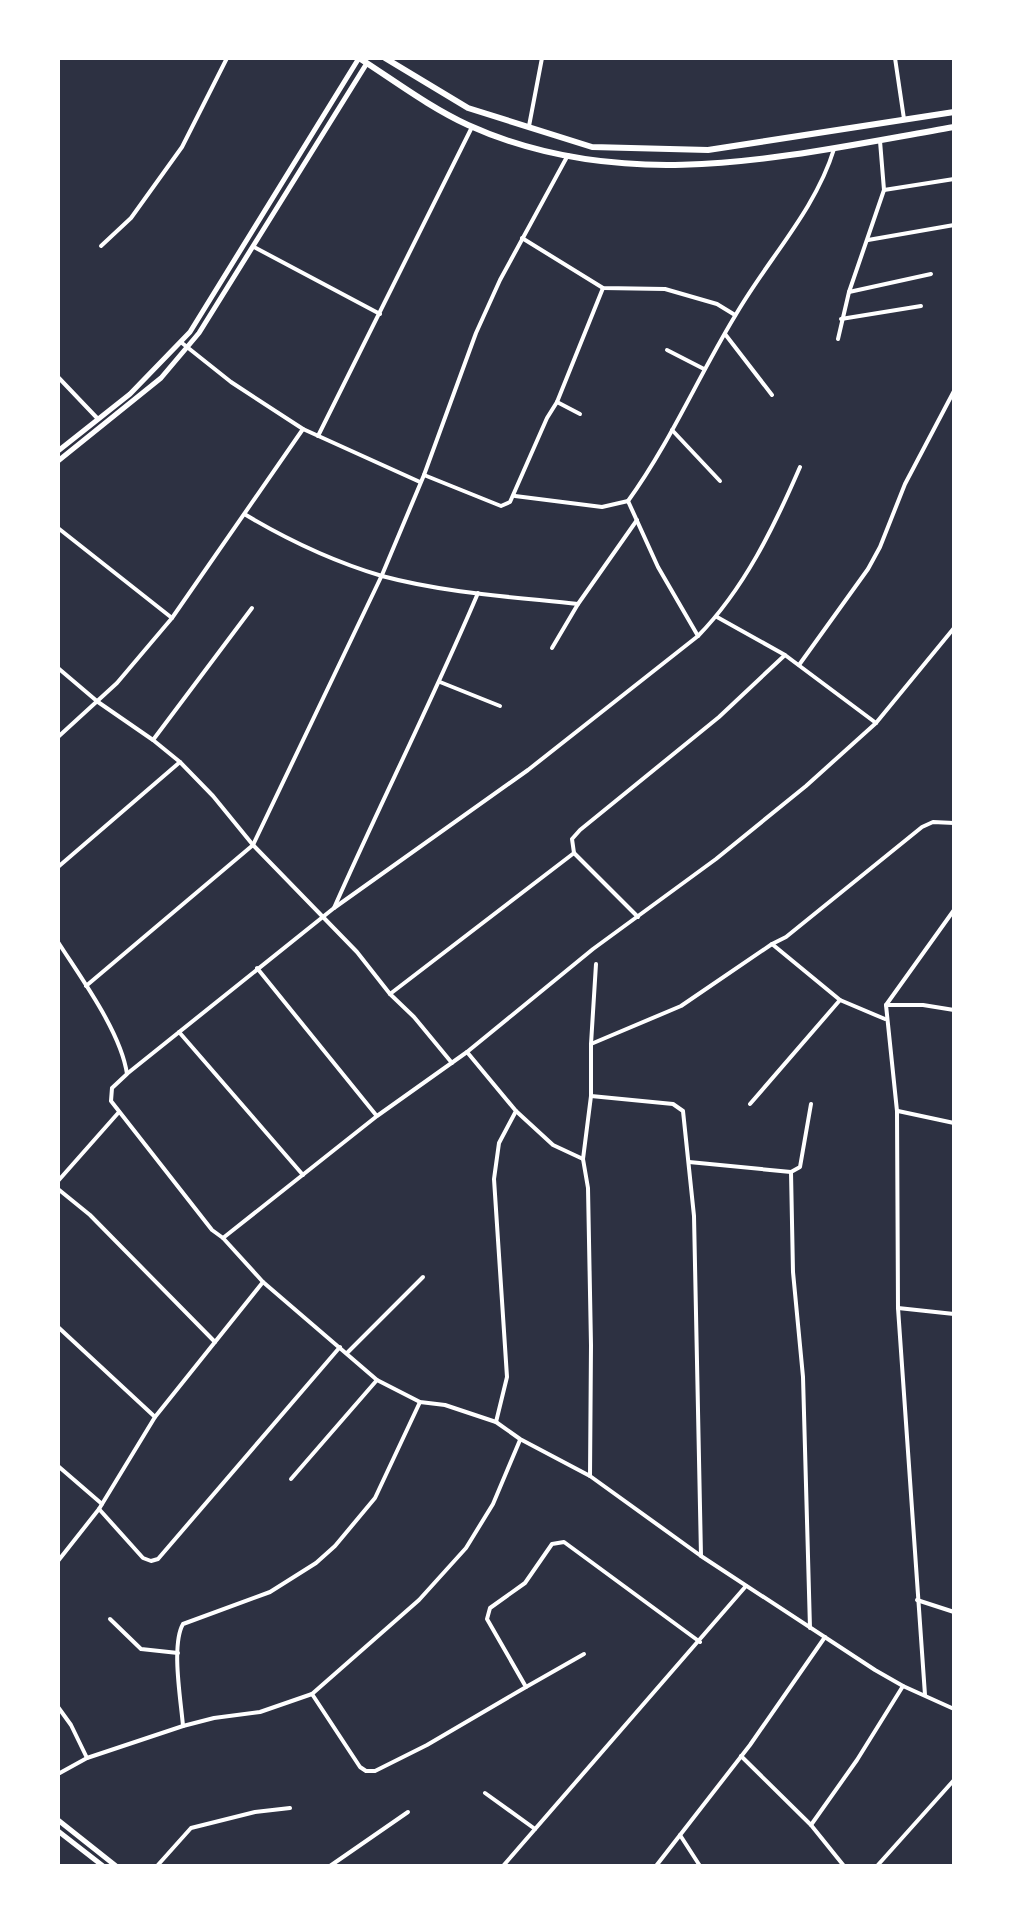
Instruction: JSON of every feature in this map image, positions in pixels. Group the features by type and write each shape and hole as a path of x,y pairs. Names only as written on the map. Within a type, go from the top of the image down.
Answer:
{"highway":[{"path":"359,58 430,106 472,126 525,145 615,163 684,166 755,161 954,127"},
{"path":"385,58 468,108 592,147 708,150 954,112"}],"main road":[{"path":"58,451 185,345 359,58"},
{"path":"58,461 161,378 208,319 367,63"},
{"path":"154,371 161,378"},
{"path":"58,1820 116,1866"},
{"path":"58,1831 103,1866"}],"street":[{"path":"101,246 131,218 182,147 227,58"},
{"path":"528,129 542,58"},
{"path":"895,58 904,121"},
{"path":"318,436 472,126"},
{"path":"838,339 849,292 884,190 880,140"},
{"path":"515,496 602,507 628,501 655,464 735,315 824,178 834,149"},
{"path":"86,986 253,845 382,575 424,475 476,333 522,238 568,155"},
{"path":"884,190 954,179"},
{"path":"868,240 954,225"},
{"path":"522,238 603,288 665,289 717,304 735,315"},
{"path":"252,245 380,314"},
{"path":"849,292 931,274"},
{"path":"424,475 501,506 510,502 557,402 603,288"},
{"path":"841,319 921,306"},
{"path":"725,334 772,395"},
{"path":"185,345 231,382 303,429 420,482"},
{"path":"667,350 705,369"},
{"path":"58,377 98,419"},
{"path":"799,665 868,569 905,484 954,391"},
{"path":"557,402 580,414"},
{"path":"58,737 98,702 172,618 303,429"},
{"path":"672,430 720,481"},
{"path":"800,467 775,526 717,617 698,636 528,770 334,908 257,968 127,1074 109,1095 212,1230 263,1282 377,1380 420,1402 445,1405 496,1422 520,1439 590,1476 701,1556 810,1628 903,1686 954,1709"},
{"path":"628,501 658,567 698,636"},
{"path":"246,515 287,539 382,575 478,593 578,604"},
{"path":"552,648 578,604 638,519"},
{"path":"58,528 172,618"},
{"path":"334,908 440,682 478,593"},
{"path":"153,740 252,608"},
{"path":"717,617 785,655 876,723"},
{"path":"223,1238 795,795 876,723 954,628"},
{"path":"638,917 574,853 572,839 719,717 785,655"},
{"path":"58,668 98,702 180,762 253,845 357,952 452,1063"},
{"path":"440,682 500,706"},
{"path":"58,867 180,762"},
{"path":"591,1044 681,1006 786,937 922,827 944,821 954,823"},
{"path":"390,994 574,853"},
{"path":"925,1695 898,1308 897,1111 886,1005 954,910"},
{"path":"58,942 120,1046 127,1074"},
{"path":"772,944 840,1000 886,1019"},
{"path":"590,1476 589,1219 583,1159 591,1096 596,964"},
{"path":"257,968 377,1116"},
{"path":"750,1104 840,1000"},
{"path":"886,1005 923,1005 954,1010"},
{"path":"179,1032 303,1175"},
{"path":"467,1052 516,1111 553,1145 583,1159"},
{"path":"591,1096 673,1104 683,1111 694,1216 701,1556"},
{"path":"689,1162 791,1172 800,1167 811,1104"},
{"path":"496,1422 507,1377 494,1179 499,1143 516,1111"},
{"path":"897,1111 954,1123"},
{"path":"58,1181 119,1112"},
{"path":"791,1172 793,1272 803,1377 810,1628"},
{"path":"58,1189 90,1215 215,1342"},
{"path":"347,1353 423,1277"},
{"path":"58,1561 101,1506 155,1417 263,1282"},
{"path":"898,1308 954,1314"},
{"path":"58,1327 155,1417"},
{"path":"58,1466 101,1506 143,1558 151,1561 158,1559 340,1347"},
{"path":"291,1479 377,1380"},
{"path":"183,1726 178,1653 183,1624 270,1592 316,1563 335,1546 364,1514 380,1489 420,1402"},
{"path":"58,1774 87,1758 183,1726 260,1712 312,1694 419,1600 466,1548 493,1504 520,1439"},
{"path":"526,1687 487,1619 487,1613 525,1583 557,1541 564,1542 621,1582 700,1642"},
{"path":"503,1866 746,1586"},
{"path":"917,1600 954,1612"},
{"path":"110,1619 141,1649 178,1653"},
{"path":"656,1866 741,1756 825,1637"},
{"path":"312,1694 360,1767 375,1771 427,1745 584,1654"},
{"path":"811,1825 857,1760 903,1686"},
{"path":"58,1707 71,1725 87,1758"},
{"path":"741,1756 811,1825 844,1866"},
{"path":"877,1866 954,1780"},
{"path":"485,1793 535,1829"},
{"path":"157,1866 191,1828 255,1812 290,1808"},
{"path":"330,1866 408,1812"},
{"path":"680,1835 700,1866"}]}
